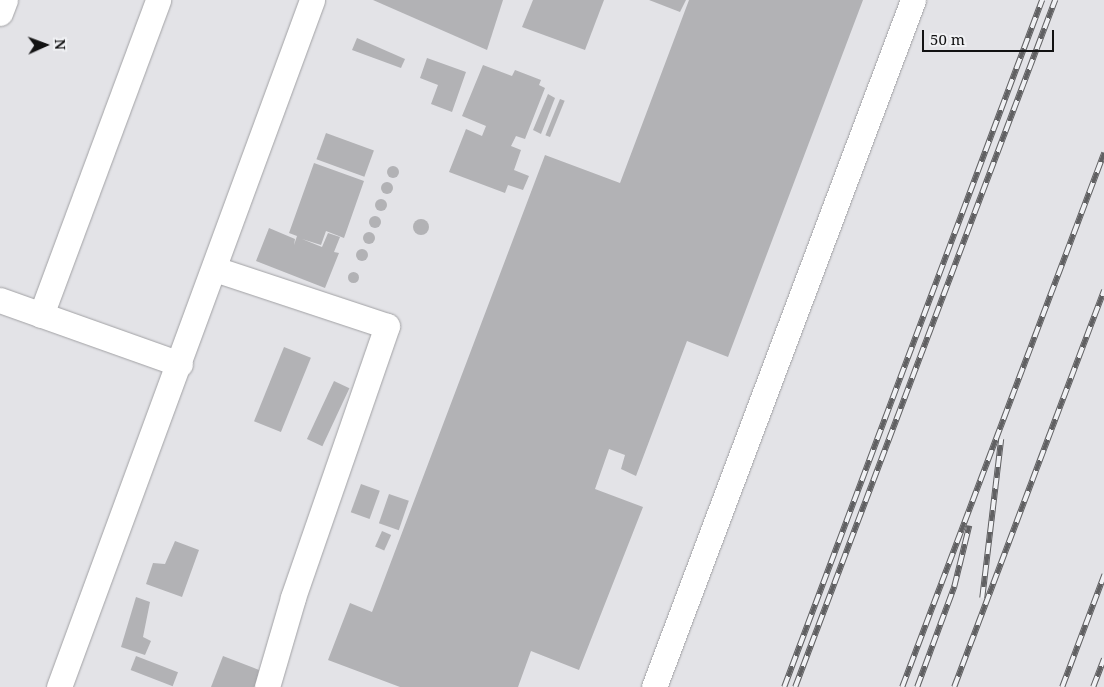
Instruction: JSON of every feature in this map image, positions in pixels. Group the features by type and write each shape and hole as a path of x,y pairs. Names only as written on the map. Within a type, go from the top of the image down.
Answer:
{"lane":[{"path":"0,14 5,0"},
{"path":"41,315 158,0"},
{"path":"59,687 215,269 312,0"},
{"path":"654,687 913,0"},
{"path":"215,269 387,326 293,598 267,687"},
{"path":"0,300 180,364"}],"building":[{"path":"373,0 503,0 487,50"},
{"path":"533,0 604,0 585,50 522,27"},
{"path":"649,0 686,0 680,12"},
{"path":"689,0 863,0 728,357 687,341 636,476 621,469 625,455 609,449 595,489 643,507 579,670 531,651 518,687 400,687 328,660 350,603 372,612 545,155 620,183"},
{"path":"357,38 405,59 401,68 352,50"},
{"path":"427,58 466,72 452,112 431,104 438,85 420,78"},
{"path":"483,65 512,76 515,70 541,80 539,85 545,88 525,139 516,136 511,146 521,150 514,170 529,176 523,190 508,185 505,193 449,172 466,129 482,136 486,126 462,116"},
{"path":"548,94 555,98 541,134 533,130"},
{"path":"560,99 565,101 550,137 545,135"},
{"path":"326,133 374,150 364,177 316,159"},
{"path":"314,163 364,181 344,238 326,231 321,245 302,239 322,247 328,233 340,237 334,252 339,253 325,288 256,261 269,228 295,239 294,245 297,236 289,233"},
{"path":"393,166 399,172 393,178 387,172"},
{"path":"385,182 389,182 393,188 389,194 385,194 381,190 381,186"},
{"path":"379,199 383,199 387,205 383,211 379,211 375,207 375,203"},
{"path":"373,216 377,216 381,222 377,228 373,228 369,224 369,220"},
{"path":"418,219 424,219 429,224 427,233 418,235 413,230 413,224"},
{"path":"369,232 375,238 369,244 363,238"},
{"path":"360,249 364,249 368,255 364,261 360,261 356,257 356,253"},
{"path":"353,271 359,277 353,283 347,277"},
{"path":"284,347 311,358 281,432 254,421"},
{"path":"334,381 349,388 322,446 307,439"},
{"path":"361,484 380,491 370,519 351,512"},
{"path":"389,494 409,501 399,530 379,523"},
{"path":"382,531 391,535 384,551 375,547"},
{"path":"175,541 199,550 182,597 146,584 153,563 165,564"},
{"path":"136,597 150,602 143,637 151,641 145,655 121,647"},
{"path":"136,656 178,672 173,686 131,670"},
{"path":"223,656 259,670 256,687 211,687"}],"railway":[{"path":"784,687 1042,0"},
{"path":"795,687 1055,0"},
{"path":"902,687 1104,153"},
{"path":"954,687 1104,290"},
{"path":"982,598 1001,439"},
{"path":"917,687 954,587 969,526"},
{"path":"1062,687 1104,575"},
{"path":"1093,687 1104,659"}]}
